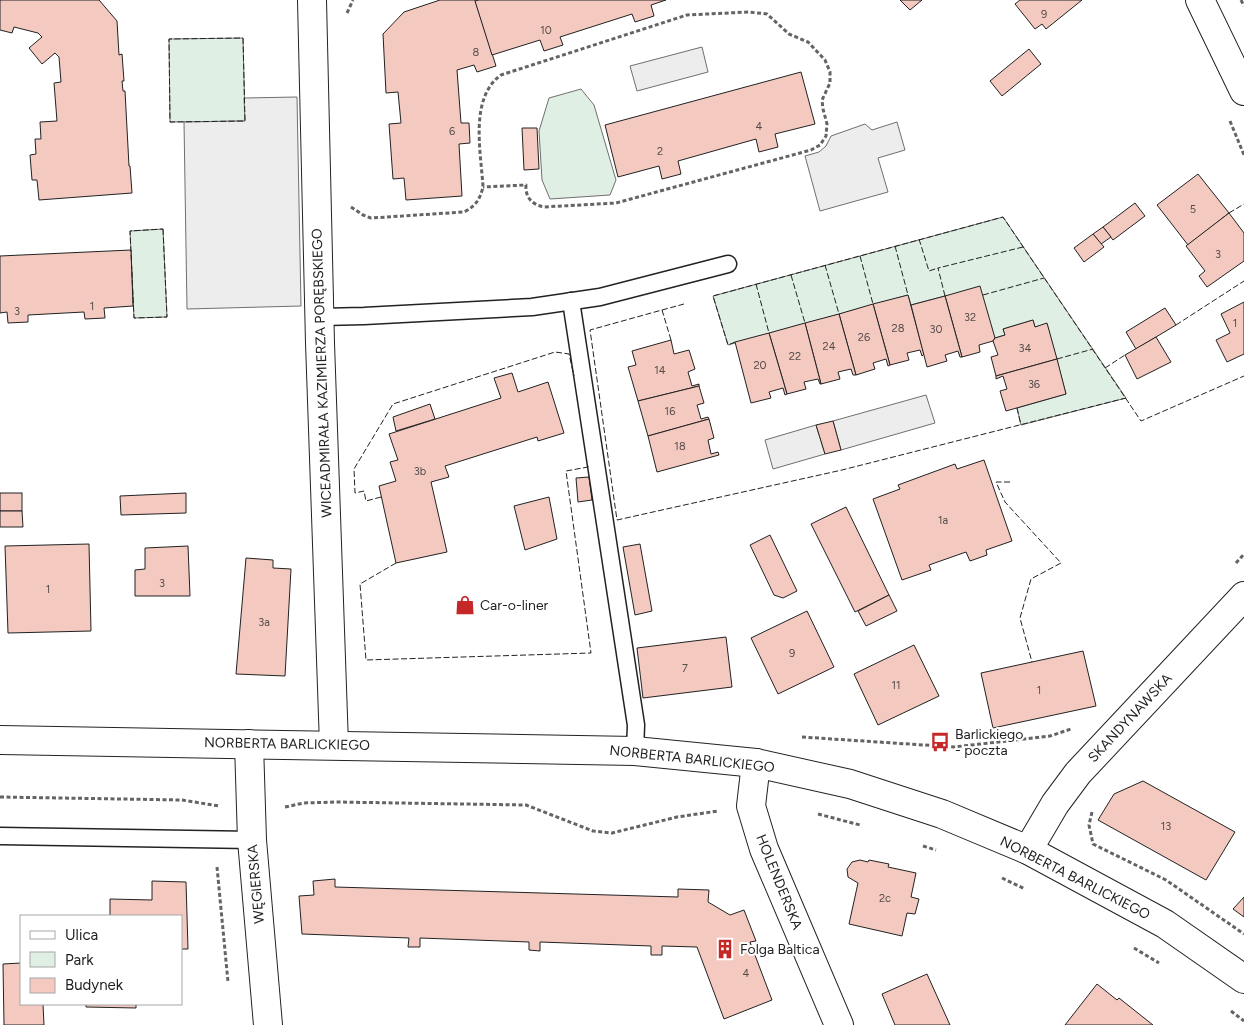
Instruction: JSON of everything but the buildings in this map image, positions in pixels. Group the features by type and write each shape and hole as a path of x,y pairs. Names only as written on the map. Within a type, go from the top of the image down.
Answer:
{"street":[{"name":"WICEADMIRAŁA KAZIMIERZA PORĘBSKIEGO","path":"312,0 334,745"},
{"path":"1200,0 1244,91"},
{"name":"SKANDYNAWSKA","path":"1028,850 1055,804 1078,773 1244,596"},
{"name":"NORBERTA BARLICKIEGO","path":"0,740 635,750 756,763 850,784 942,814 1028,850 1165,924 1244,979"},
{"name":"WĘGIERSKA","path":"250,744 252,840 268,1025"},
{"name":"HOLENDERSKA","path":"756,763 751,806 764,849 838,1025"}],"lane":[{"path":"320,316 364,316 522,308 600,297 728,264"},
{"path":"571,301 636,725 635,750"},
{"path":"0,836 252,840"}],"path":[{"path":"345,17 353,0"},
{"path":"1241,0 1244,6"},
{"path":"348,203 354,210 371,218 464,212 477,203 483,187 479,114 486,91 493,80 501,75 687,15 749,12 766,14 789,34 808,42 825,60 830,72 830,83 822,100 827,124 826,136 820,145 811,150 616,203 544,207 535,205 529,199 526,185 483,187"},
{"path":"1231,569 1244,554"},
{"path":"795,736 954,747 1050,736 1077,727"},
{"path":"0,797 182,800 251,809 275,809 304,803 336,802 526,805 593,830 612,833 677,817 751,806"},
{"path":"1094,805 1088,825 1093,844 1166,880 1244,934"},
{"path":"817,813 861,825"},
{"path":"922,845 939,852"},
{"path":"1000,877 1027,890"},
{"path":"1131,946 1163,966"},
{"path":"1224,1006 1244,1021"}],"green space":[{"path":"243,38 245,121 170,122 169,39"},
{"path":"581,89 594,105 616,180 610,195 550,199 542,180 539,131 549,98"},
{"path":"1003,217 1126,398 1021,425 1017,408 1066,394 1047,324 1035,327 1033,320 1003,329 1005,335 995,338 945,296 911,305 908,295 728,345 713,296"},
{"path":"163,229 167,317 134,318 130,231"}],"shaded area":[{"path":"702,47 708,72 637,91 630,66"},
{"path":"297,97 301,306 187,309 184,122 245,121 244,98"},
{"path":"897,122 905,150 878,158 888,192 820,211 805,156 819,152 826,146 831,136 865,124 872,130"},
{"path":"926,395 935,423 841,450 833,421"},
{"path":"816,425 825,454 773,469 765,440"}],"fence":[{"path":"243,38 245,121 170,122 169,39 243,38"},
{"path":"1229,213 1244,204"},
{"path":"735,342 728,345 713,296 1003,217 1141,421 1244,376"},
{"path":"163,229 167,317 134,318 130,231 163,229"},
{"path":"919,239 929,271 938,268"},
{"path":"895,246 908,295"},
{"path":"945,296 938,268 1023,247"},
{"path":"860,256 873,304"},
{"path":"825,265 839,314"},
{"path":"791,275 805,323"},
{"path":"983,295 1044,278"},
{"path":"1176,325 1244,281"},
{"path":"756,284 769,333"},
{"path":"662,310 684,304"},
{"path":"671,340 662,310 590,330 617,520 842,470 1126,398"},
{"path":"1057,359 1093,349"},
{"path":"381,497 366,501 364,491 355,493 354,469 393,404 555,352 569,354 574,376"},
{"path":"1105,368 1125,355"},
{"path":"1017,408 1021,425"},
{"path":"396,563 360,584 366,660 591,653 566,471 588,467 588,464"},
{"path":"1010,482 996,482 1005,502 1061,563 1031,579 1020,618 1032,662"}],"place":[{"name":"Car-o-liner","path":"465,605"},
{"name":"Barlickiego - poczta","path":"940,742"},
{"name":"Folga Baltica","path":"725,949"}]}
